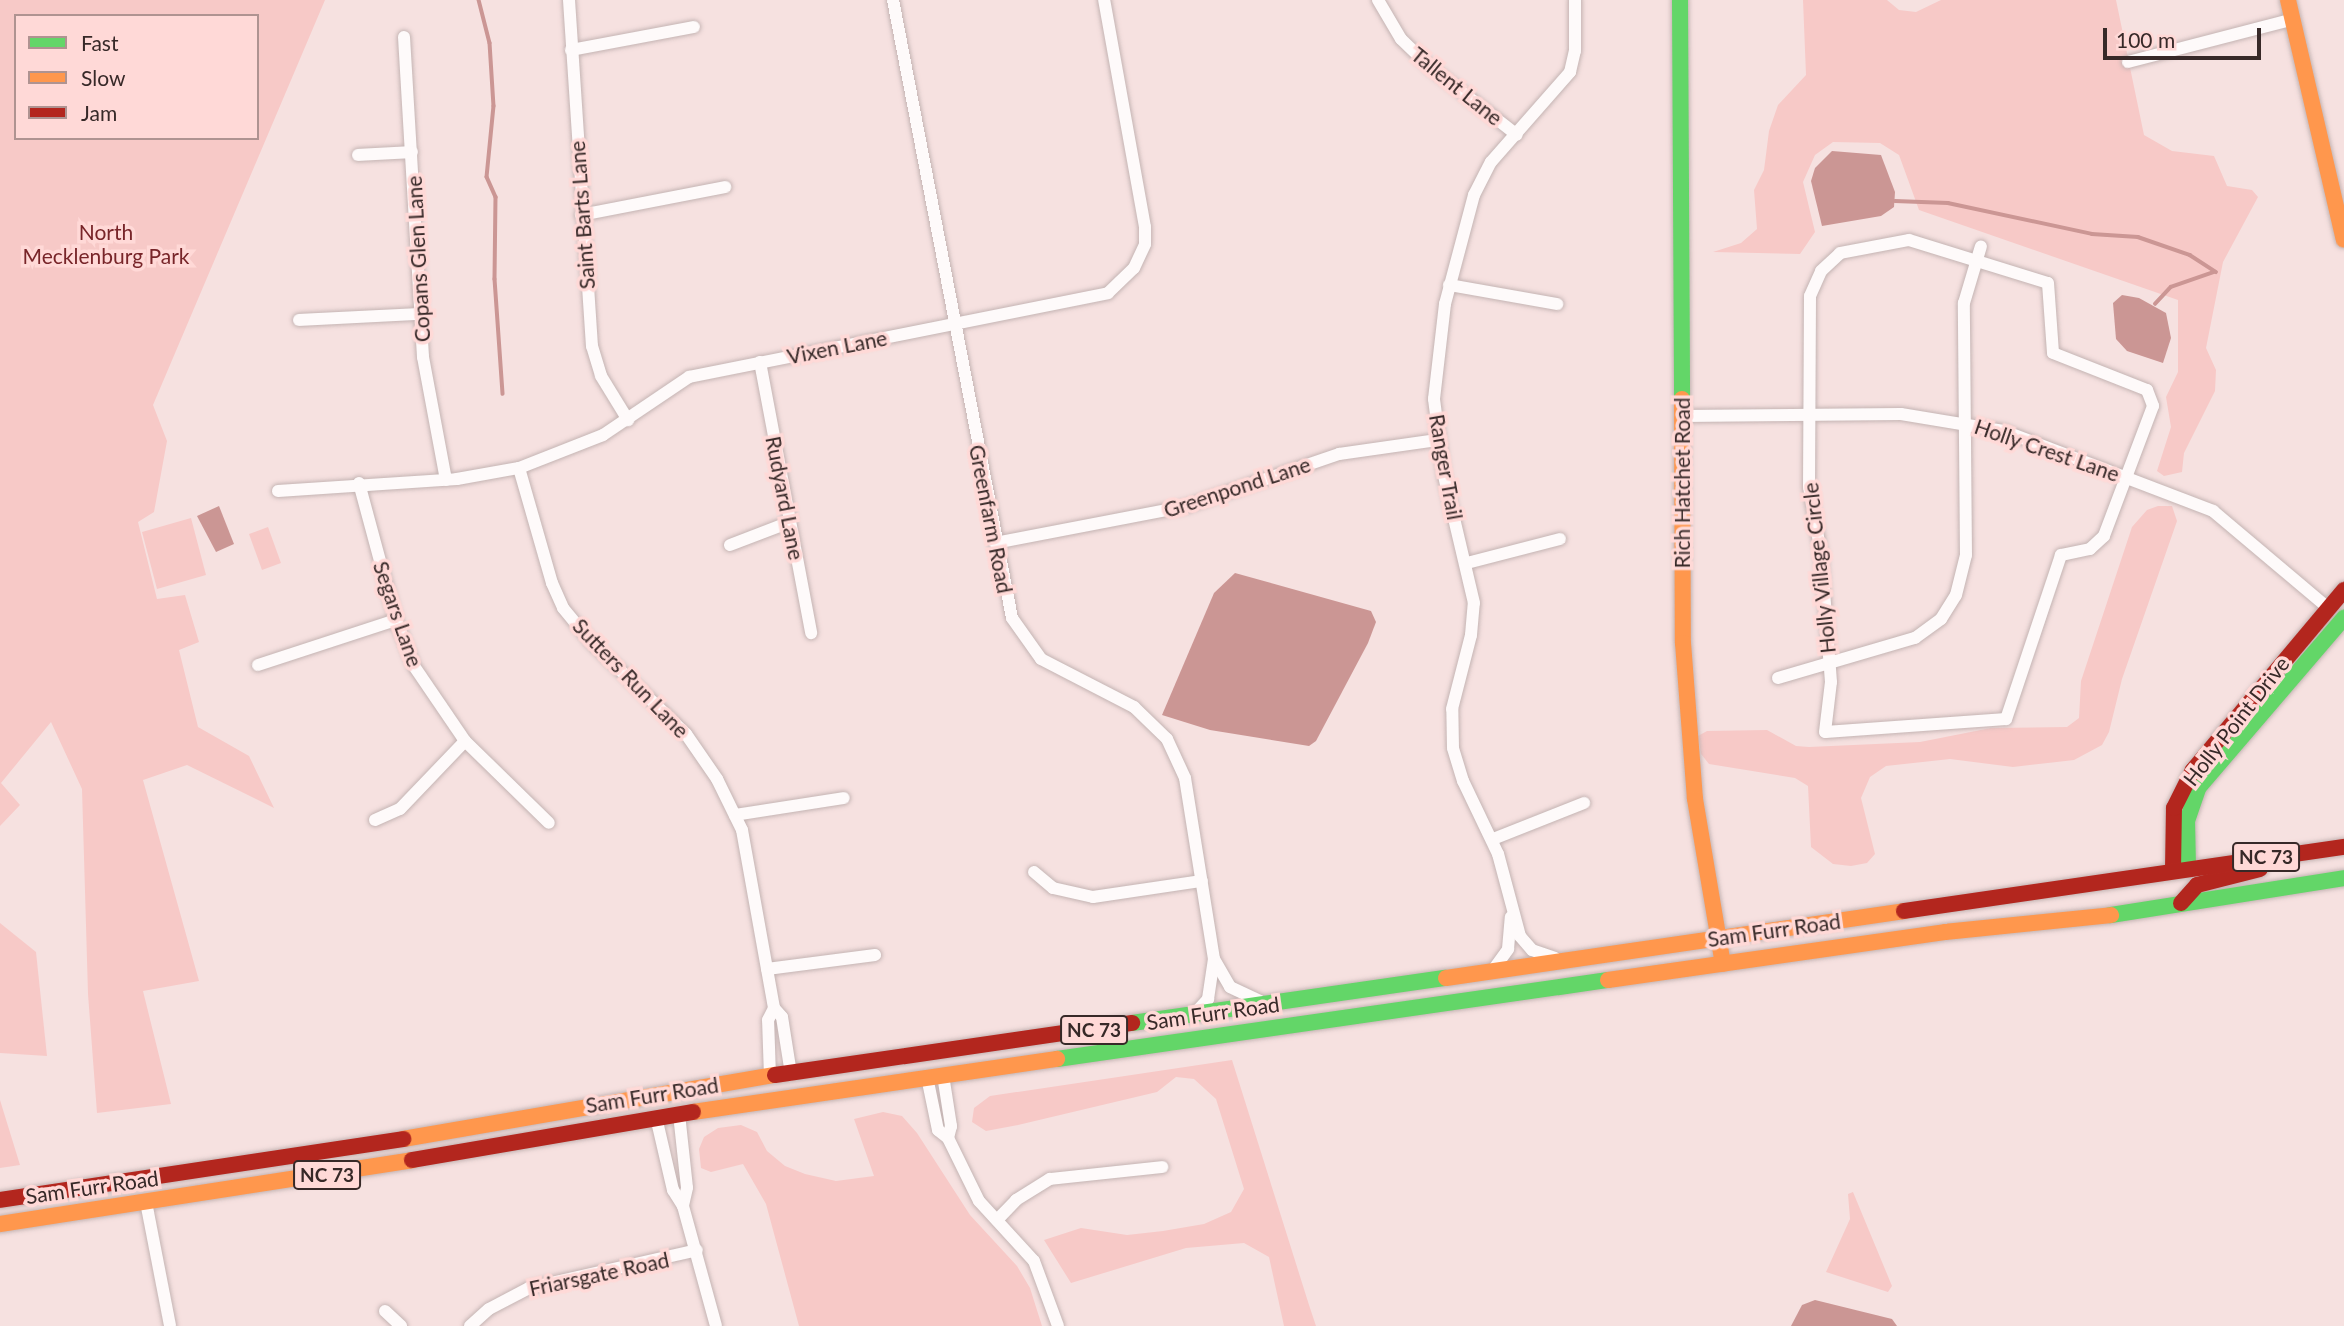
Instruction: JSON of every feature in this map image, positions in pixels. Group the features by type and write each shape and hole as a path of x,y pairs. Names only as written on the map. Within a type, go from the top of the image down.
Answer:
{"main road":[{"name":"Rich Hatchet Road","path":"1680,0 1682,582 1688,729 1723,964"},
{"path":"2288,0 2344,240"},
{"name":"Holly Point Drive","path":"2180,869 2174,808 2193,770 2344,590"},
{"path":"2259,716 2325,624 2331,612 2328,608"},
{"name":"Holly Point Drive","path":"2180,869 2187,821 2199,787 2344,618"},
{"path":"2181,903 2205,883 2344,848"},
{"name":"Sam Furr Road","path":"0,1200 302,1156 770,1076 1271,1005 2180,869 2344,848"},
{"path":"1993,926 2065,899 2164,882 2180,869"},
{"name":"Sam Furr Road","path":"0,1224 321,1176 656,1117 1993,926 2083,919 2344,878"},
{"path":"935,1076 947,1063 1124,1026"},
{"path":"576,1130 776,1087 791,1074"},
{"path":"146,1202 147,1195 160,1189 218,1180 302,1156"}],"street":[{"name":"Saint Barts Lane","path":"569,0 581,215 595,363 628,420"},
{"name":"Greenfarm Road","path":"893,0 1008,608 1031,649 1057,668 1134,707 1171,747 1185,778 1214,959 1208,999 1191,1016"},
{"name":"Vixen Lane","path":"278,491 359,483 446,480 519,468 586,444 628,420 688,377 1108,293 1124,282 1140,257 1144,216 1104,0"},
{"name":"Tallent Lane","path":"1378,0 1397,33 1430,67 1517,135"},
{"name":"Ranger Trail","path":"1490,972 1508,949 1511,917 1493,839 1463,781 1453,748 1454,701 1473,623 1467,563 1437,440 1435,371 1449,285 1481,178 1570,72 1575,51 1575,0"},
{"path":"2128,62 2294,19"},
{"path":"571,50 694,27"},
{"name":"Copans Glen Lane","path":"404,37 419,314 427,385 446,480"},
{"path":"358,155 412,152"},
{"path":"581,215 725,187"},
{"name":"Holly Village Circle","path":"1900,240 1979,252 2048,282 2051,348 2059,357 2151,394 2153,407 2100,542 2082,552 2061,555 2006,719 1825,732 1829,663 1821,553 1809,487 1810,296 1813,282 1828,262 1856,247 1900,240"},
{"path":"1779,678 1915,638 1933,626 1952,603 1966,555 1964,303 1979,252"},
{"path":"1449,285 1557,304"},
{"path":"299,320 419,314"},
{"name":"Rudyard Lane","path":"760,362 811,633"},
{"name":"Holly Crest Lane","path":"1682,416 1901,414 2004,431 2213,511 2328,608"},
{"name":"Greenpond Lane","path":"995,543 1187,506 1339,454 1437,440"},
{"name":"Sutters Run Lane","path":"519,468 552,583 563,608 592,643 686,734 735,815 752,871 774,1008 782,1017 791,1074"},
{"name":"Segars Lane","path":"359,483 396,620 414,666 465,741 549,823"},
{"path":"730,545 790,522"},
{"path":"1467,563 1560,540"},
{"path":"258,665 396,620"},
{"path":"375,820 400,809 465,741"},
{"path":"735,815 844,797"},
{"path":"1493,839 1584,803"},
{"path":"1034,872 1053,888 1093,897 1202,881"},
{"name":"Ranger Trail","path":"1511,917 1532,950 1565,961"},
{"path":"767,969 875,955"},
{"name":"Greenfarm Road","path":"1214,959 1230,987 1271,1005"},
{"name":"Sutters Run Lane","path":"770,1076 768,1020 774,1008"},
{"path":"935,1076 938,1130 948,1138 968,1185 1034,1261 1058,1326"},
{"path":"678,1114 687,1188 684,1206"},
{"path":"656,1117 673,1190 684,1206 716,1326"},
{"path":"997,1220 1016,1200 1050,1179 1162,1167"},
{"path":"146,1202 170,1326"},
{"name":"Friarsgate Road","path":"470,1326 489,1309 529,1288 697,1251"},
{"path":"386,1311 401,1326"}],"green space":[{"name":"North Mecklenburg Park","path":"0,0 325,0 153,405 167,441 154,512 138,522 157,599 185,595 199,642 179,650 198,727 249,756 274,808 187,765 143,780 199,981 143,991 171,1104 97,1113 88,994 82,789 51,722 1,783 20,805 0,826"},
{"path":"1803,0 1887,0 1899,10 1916,12 1941,0 2116,0 2144,135 2172,151 2214,156 2227,186 2252,190 2258,197 2223,262 2206,348 2216,370 2215,391 2184,453 2182,472 2164,476 2157,471 2171,427 2166,397 2178,372 2178,300 1919,210 1899,155 1880,143 1833,142 1815,155 1803,182 1815,232 1800,254 1713,252 1741,243 1757,229 1754,190 1764,170 1769,131 1778,105 1806,75"},
{"path":"2158,506 2172,506 2177,521 2122,679 2109,732 2102,745 2074,760 2013,767 1950,759 1886,766 1870,777 1861,798 1875,854 1867,863 1851,866 1833,864 1811,847 1808,786 1795,778 1709,764 1701,754 1698,736 1707,731 1767,730 1796,746 1809,747 1920,742 1991,728 2067,727 2079,718 2081,681 2132,527 2147,510"},
{"path":"191,518 206,575 157,589 142,532"},
{"path":"268,527 281,563 262,570 249,534"},
{"path":"0,923 36,952 47,1056 0,1053"},
{"path":"1232,1060 1316,1326 1284,1326 1269,1257 1244,1243 1186,1248 1071,1283 1044,1240 1081,1228 1127,1235 1163,1231 1204,1224 1231,1212 1244,1189 1216,1099 1194,1079 1176,1077 1157,1092 1018,1125 986,1131 972,1122 974,1108 990,1096"},
{"path":"0,1100 20,1165 0,1168"},
{"path":"883,1112 902,1116 917,1133 970,1215 1017,1266 1030,1288 1042,1326 799,1326 766,1204 743,1164 711,1172 701,1168 699,1149 704,1137 718,1128 741,1125 757,1132 767,1151 785,1166 805,1174 836,1181 874,1176 854,1119"},
{"path":"1853,1192 1892,1286 1888,1292 1826,1272 1850,1219 1848,1194"}],"shaded area":[{"path":"1832,151 1881,155 1895,192 1894,207 1881,216 1822,226 1811,181 1815,168"},
{"path":"2122,295 2139,298 2166,313 2171,338 2163,363 2127,351 2116,339 2113,303"},
{"path":"219,506 234,544 216,552 197,516"},
{"path":"1235,573 1371,611 1376,622 1368,643 1316,741 1309,746 1210,730 1162,715 1214,593"},
{"path":"1815,1300 1892,1319 1897,1326 1791,1326 1802,1305"}],"waterway":[{"path":"479,0 490,43 494,106 487,177 496,197 495,279 503,394"},
{"path":"1895,201 1948,203 2092,234 2138,237 2190,255 2216,272"},
{"path":"2155,304 2171,287 2214,272"}],"traffic: fast":[{"path":"1680,0 1682,399"},
{"path":"2188,867 2187,821 2199,787 2344,618"},
{"path":"2111,915 2344,878"},
{"path":"1132,1023 1446,978"},
{"path":"1057,1059 1608,980"}],"traffic: slow":[{"path":"2288,0 2344,240"},
{"path":"1682,399 1683,643 1695,799 1723,964"},
{"path":"1446,978 1904,911"},
{"path":"1608,980 1945,932 2111,915"},
{"path":"693,1112 1057,1059"},
{"path":"403,1139 775,1075"},
{"path":"0,1224 412,1160"}],"traffic: jam":[{"path":"2173,870 2174,808 2193,770 2344,590"},
{"path":"1904,911 2344,847"},
{"path":"2181,903 2197,885 2260,869"},
{"path":"775,1075 1132,1023"},
{"path":"412,1160 693,1112"},
{"path":"0,1200 403,1139"}]}
